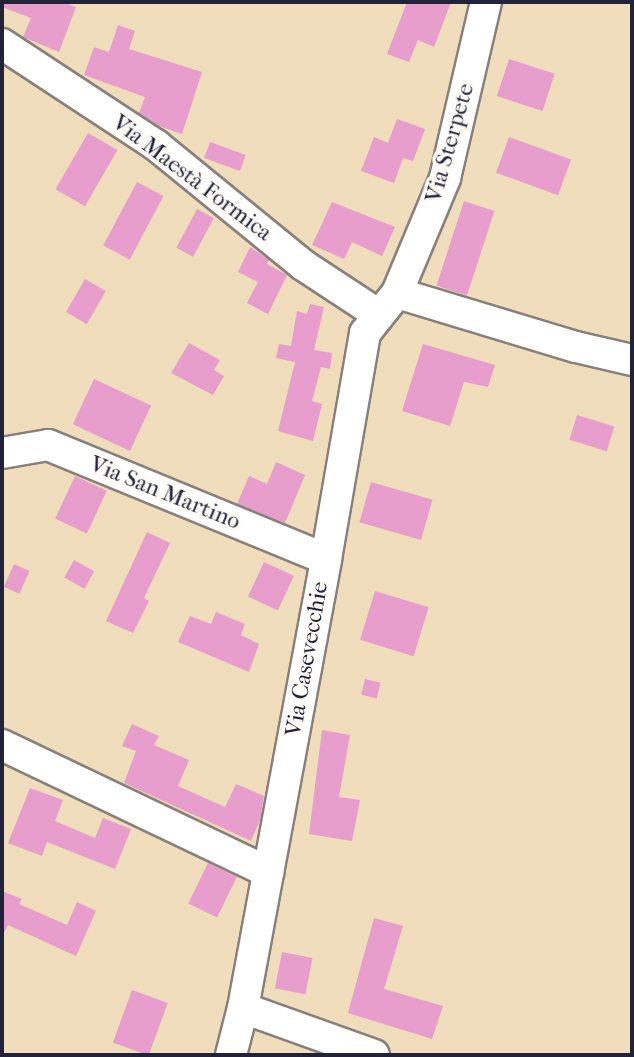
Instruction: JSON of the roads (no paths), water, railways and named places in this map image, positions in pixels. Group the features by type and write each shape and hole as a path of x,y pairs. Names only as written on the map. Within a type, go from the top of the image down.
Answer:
{"street":[{"name":"Via Sterpete","path":"388,304 445,178 486,2"},
{"name":"Via Maestà Formica","path":"2,44 156,145 303,265 388,304 632,360"},
{"name":"Via Casevecchie","path":"232,1055 326,559 365,333 388,304"},
{"name":"Via San Martino","path":"2,453 48,445 326,559"},
{"path":"2,745 268,872"},
{"path":"243,1008 374,1055"}]}
